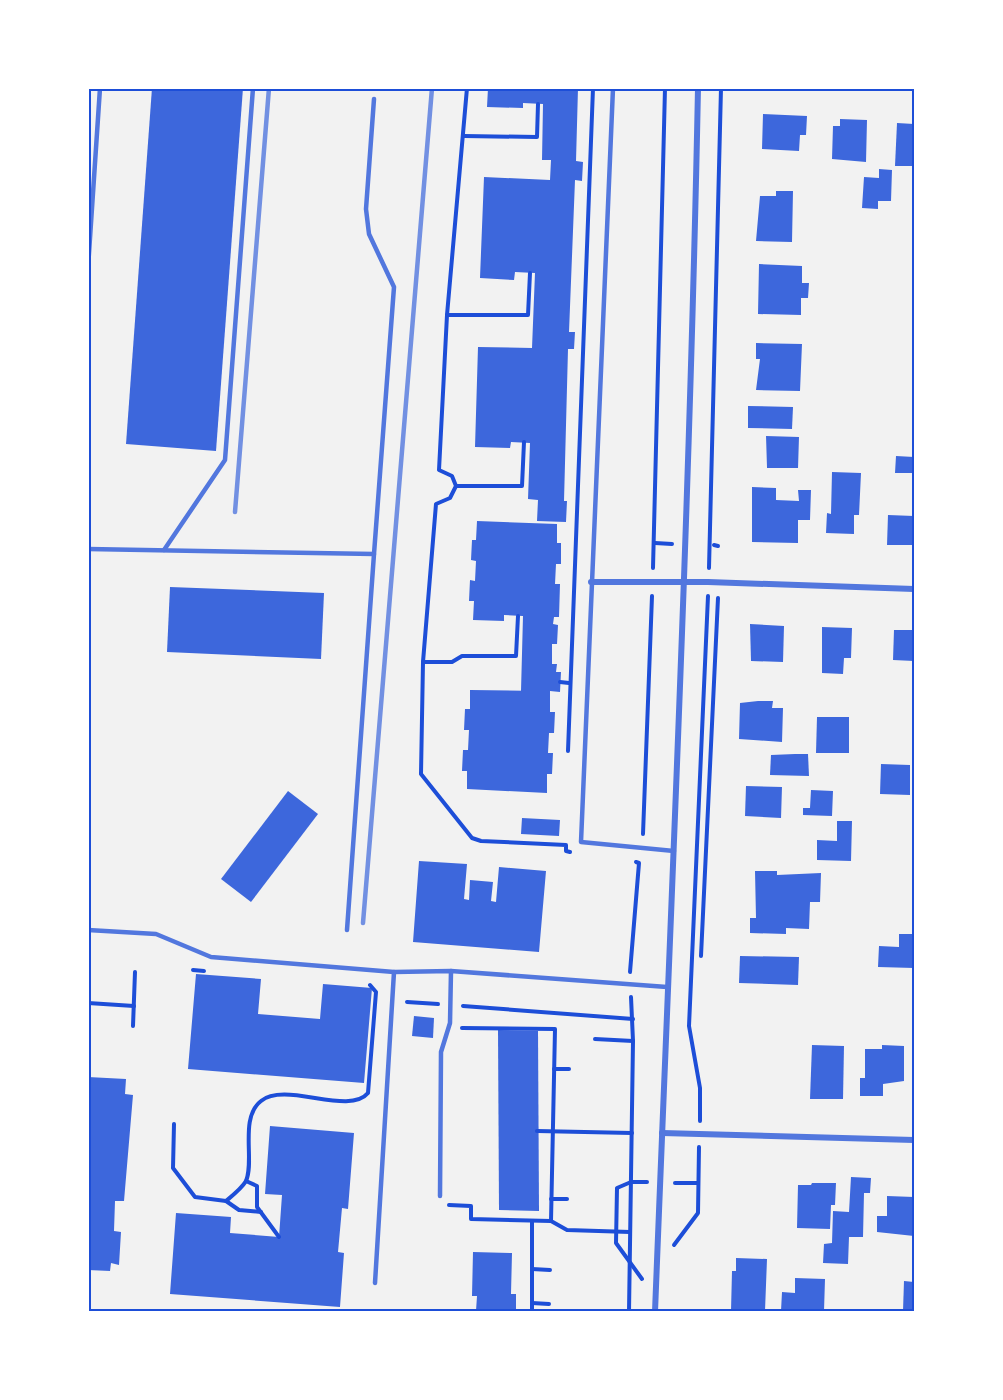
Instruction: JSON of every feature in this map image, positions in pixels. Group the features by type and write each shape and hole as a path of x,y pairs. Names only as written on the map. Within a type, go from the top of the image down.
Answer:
{"street":[{"path":"655,1311 667,987 686,584 698,88"},
{"path":"591,582 652,584 708,582 915,589"},
{"path":"662,1133 915,1140"}],"lane":[{"path":"88,268 100,88"},
{"path":"164,550 225,460 253,88"},
{"path":"613,88 581,842 674,851"},
{"path":"348,930 393,287 369,234 366,209 374,99"},
{"path":"88,549 375,554"},
{"path":"88,930 156,934 211,957 394,972 451,971 667,987"},
{"path":"440,1196 441,1052 450,1023 451,971"},
{"path":"375,1283 394,972"}],"path":[{"path":"467,88 447,315 438,470 452,476 456,486 450,498 436,504 423,662 420,774 472,838 481,841 566,845"},
{"path":"568,761 569,682 593,88"},
{"path":"629,1311 633,1019 629,985 639,863 643,848 655,543 665,88"},
{"path":"464,136 537,137 538,104"},
{"path":"447,315 528,315 530,273"},
{"path":"574,341 582,341"},
{"path":"456,486 522,486 524,442"},
{"path":"655,543 676,544"},
{"path":"701,956 716,602 721,592"},
{"path":"423,662 452,662 462,656 516,656 518,616"},
{"path":"560,682 569,682"},
{"path":"566,837 566,851 576,853"},
{"path":"627,861 639,863"},
{"path":"193,970 205,971"},
{"path":"134,1026 135,972"},
{"path":"226,1201 246,1181 251,1115 259,1102 274,1096 286,1095 357,1100 368,1093 375,992 371,985 360,984"},
{"path":"393,1001 633,1019"},
{"path":"88,1003 134,1006"},
{"path":"458,1028 555,1029 551,1221"},
{"path":"595,1039 633,1041"},
{"path":"669,1254 698,1213 700,1088 691,1043"},
{"path":"554,1069 569,1069"},
{"path":"174,1124 173,1168 195,1197 226,1201 239,1210 261,1212"},
{"path":"537,1131 632,1133"},
{"path":"246,1181 257,1186 257,1207 279,1237"},
{"path":"617,1188 616,1243 630,1265 656,1296"},
{"path":"551,1199 567,1199"},
{"path":"441,1205 471,1206 471,1219 551,1221 567,1230 630,1232"},
{"path":"532,1221 532,1311"},
{"path":"532,1269 550,1270"},
{"path":"532,1303 549,1304"}],"building":[{"path":"152,88 243,88 216,451 126,444"},
{"path":"488,88 578,88 576,161 583,162 582,181 575,180 569,332 575,332 574,349 568,349 564,501 567,501 566,522 537,521 538,500 528,499 530,443 511,442 510,448 475,447 478,347 532,348 535,273 515,272 514,280 480,278 484,177 550,180 551,160 542,160 543,104 523,103 523,108 487,107"},
{"path":"763,114 807,116 806,135 800,135 799,151 762,149"},
{"path":"840,119 867,120 866,162 832,159 833,126 840,126"},
{"path":"897,123 914,124 914,166 895,166"},
{"path":"879,169 892,170 891,201 878,201 878,209 862,208 864,177 879,178"},
{"path":"776,191 793,191 792,242 756,241 760,196 776,196"},
{"path":"759,264 802,266 802,283 809,283 808,298 801,298 801,315 758,314"},
{"path":"756,343 802,344 800,391 756,390 760,359 756,359"},
{"path":"748,406 793,407 792,429 748,428"},
{"path":"766,436 799,437 798,468 767,468"},
{"path":"896,456 914,457 914,502 912,502 913,473 895,473"},
{"path":"832,472 861,473 859,515 854,515 854,534 826,533 827,513 831,514"},
{"path":"752,487 776,488 776,500 799,501 798,490 811,490 810,520 798,520 798,543 752,542"},
{"path":"888,515 914,516 914,545 887,545"},
{"path":"477,521 557,524 557,543 561,543 561,564 556,564 555,584 560,584 559,617 554,617 553,624 558,625 557,644 552,644 552,664 557,664 556,672 561,672 560,692 550,691 550,712 555,712 554,733 549,733 548,753 553,753 552,774 547,774 547,793 467,789 467,771 462,771 463,750 468,750 469,730 464,730 465,709 470,709 470,690 521,691 523,616 504,615 504,621 473,620 474,601 469,601 470,580 475,581 476,561 471,560 472,540 476,540"},
{"path":"170,587 324,593 321,659 167,652"},
{"path":"750,624 784,626 783,662 751,661"},
{"path":"822,627 852,628 851,658 844,658 843,674 822,673"},
{"path":"894,630 914,630 914,661 893,660"},
{"path":"773,701 772,708 783,708 782,742 739,739 740,703"},
{"path":"817,717 849,717 849,753 816,753"},
{"path":"808,754 809,776 770,775 771,755"},
{"path":"881,764 910,765 910,795 880,794"},
{"path":"746,786 782,787 781,818 745,816"},
{"path":"811,790 833,791 832,816 803,815 803,808 810,808"},
{"path":"288,791 318,814 251,902 221,879"},
{"path":"522,818 560,820 559,836 521,834"},
{"path":"837,821 852,821 851,861 817,860 817,840 837,841"},
{"path":"419,861 467,864 464,899 469,900 470,880 493,882 491,901 496,902 499,867 546,871 539,952 413,942"},
{"path":"755,871 777,871 777,875 821,873 820,902 810,902 809,929 786,928 786,934 750,933 750,918 756,918"},
{"path":"899,934 914,934 914,968 878,967 879,946 899,947"},
{"path":"740,956 799,957 798,985 739,983"},
{"path":"196,974 261,979 258,1014 320,1019 323,984 372,988 364,1083 188,1069"},
{"path":"414,1016 434,1018 433,1038 412,1036"},
{"path":"498,1030 538,1031 539,1211 499,1210"},
{"path":"812,1045 844,1046 843,1099 810,1099"},
{"path":"882,1045 904,1046 904,1081 883,1084 883,1096 860,1096 860,1078 865,1078 865,1049 882,1049"},
{"path":"88,1077 126,1079 125,1094 133,1095 124,1201 115,1201 114,1231 121,1232 119,1265 111,1263 110,1271 88,1270"},
{"path":"270,1126 354,1133 348,1209 342,1208 338,1252 344,1253 340,1307 170,1294 176,1213 231,1217 230,1233 279,1237 282,1195 265,1194"},
{"path":"851,1177 871,1178 870,1193 864,1193 863,1237 849,1237 848,1264 823,1263 824,1244 832,1243 833,1211 849,1212"},
{"path":"812,1183 836,1183 835,1205 831,1205 830,1229 797,1228 798,1185 811,1185"},
{"path":"887,1196 914,1197 914,1236 877,1232 877,1216 887,1216"},
{"path":"473,1252 512,1253 511,1294 516,1294 516,1311 476,1311 477,1296 472,1296"},
{"path":"736,1258 767,1259 765,1311 731,1311 732,1271 736,1271"},
{"path":"795,1278 825,1279 824,1311 781,1311 782,1292 795,1293"},
{"path":"904,1281 914,1282 914,1311 903,1311"}],"railway":[{"path":"235,512 269,88"},
{"path":"363,923 432,88"}]}
